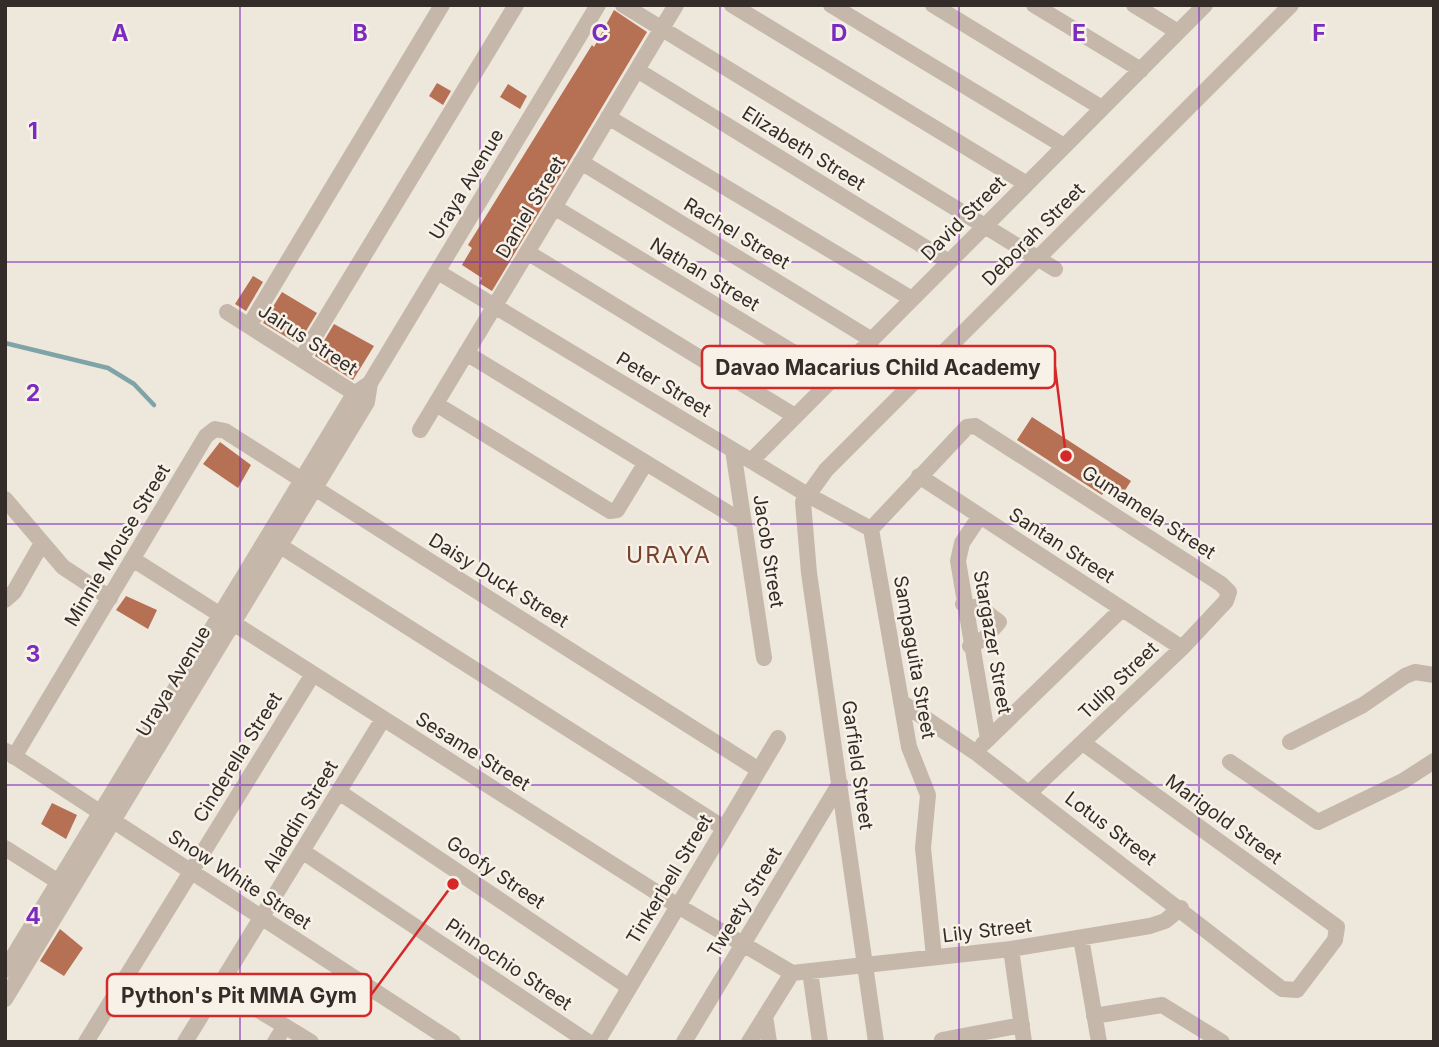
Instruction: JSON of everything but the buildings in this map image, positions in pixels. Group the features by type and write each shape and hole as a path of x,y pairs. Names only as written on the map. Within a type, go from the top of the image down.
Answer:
{"street":[{"path":"249,326 442,5"},
{"path":"301,359 516,5"},
{"name":"Uraya Avenue","path":"7,991 65,885 598,5"},
{"path":"623,5 1055,269"},
{"name":"Daniel Street","path":"420,430 676,5"},
{"path":"732,5 1027,184"},
{"path":"831,5 1064,146"},
{"path":"933,5 1102,108"},
{"path":"1034,5 1141,70"},
{"path":"1134,5 1178,32"},
{"name":"David Street","path":"751,461 1205,5"},
{"name":"Deborah Street","path":"806,494 826,470 1291,5"},
{"name":"Elizabeth Street","path":"637,70 949,262"},
{"path":"608,117 912,299"},
{"name":"Rachel Street","path":"581,162 872,340"},
{"name":"Nathan Street","path":"554,207 834,377"},
{"path":"527,252 795,416"},
{"name":"Peter Street","path":"438,272 806,494 871,529"},
{"name":"Jairus Street","path":"227,312 361,398"},
{"path":"466,353 743,522"},
{"path":"436,404 610,512 617,510 645,464"},
{"name":"Gumamela Street","path":"919,477 967,427 973,425 1210,576 1229,592"},
{"name":"Daisy Duck Street","path":"215,429 225,431 759,770"},
{"name":"Minnie Mouse Street","path":"9,754 134,560 206,436 215,429"},
{"name":"Jacob Street","path":"733,450 764,658"},
{"path":"871,529 919,477"},
{"name":"Santan Street","path":"919,477 1182,648"},
{"name":"Garfield Street","path":"806,494 802,514 876,1042"},
{"path":"5,499 63,567 110,598"},
{"name":"Stargazer Street","path":"980,516 958,553 963,604 988,738"},
{"name":"Sampaguita Street","path":"871,529 909,747 928,795 923,848 934,957"},
{"path":"274,541 724,828"},
{"path":"5,600 15,592 42,543"},
{"name":"Sesame Street","path":"134,560 678,906 792,973"},
{"name":"Tulip Street","path":"1030,793 1182,648 1226,601 1229,592"},
{"path":"963,604 982,609 1007,622 970,646"},
{"path":"975,752 1122,609"},
{"path":"1290,743 1363,705 1405,676 1415,672 1434,676"},
{"name":"Cinderella Street","path":"86,1042 313,674"},
{"name":"Lotus Street","path":"901,702 975,752 1181,908 1282,989 1292,992"},
{"name":"Aladdin Street","path":"185,1042 383,719"},
{"name":"Tinkerbell Street","path":"597,1042 778,738"},
{"name":"Marigold Street","path":"1083,743 1334,924 1338,932 1300,987 1292,992"},
{"name":"Snow White Street","path":"9,754 453,1042"},
{"path":"1230,762 1318,822 1403,781 1434,761"},
{"name":"Tweety Street","path":"684,1042 840,783"},
{"name":"Goofy Street","path":"339,792 629,987"},
{"path":"5,848 65,885"},
{"name":"Pinnochio Street","path":"302,851 588,1042"},
{"name":"Uraya Avenue","path":"5,970 65,885"},
{"name":"Lily Street","path":"792,973 1011,949 1081,938 1158,924 1181,908"},
{"path":"1081,938 1098,1042"},
{"path":"1011,949 1024,1042"},
{"path":"810,971 820,1042"},
{"path":"749,1042 792,973"},
{"path":"219,986 311,1042"},
{"path":"1094,1016 1161,1005 1222,1042"},
{"path":"765,1016 769,1042"},
{"path":"942,1037 1022,1025"},
{"path":"275,1042 285,1026"}],"waterway":[{"path":"5,343 108,368 134,384 154,405"}],"place":[{"name":"Davao Macarius Child Academy","path":"1066,456"},
{"name":"Python's Pit MMA Gym","path":"453,884"}],"district":[{"name":"URAYA","path":"669,555"}]}
